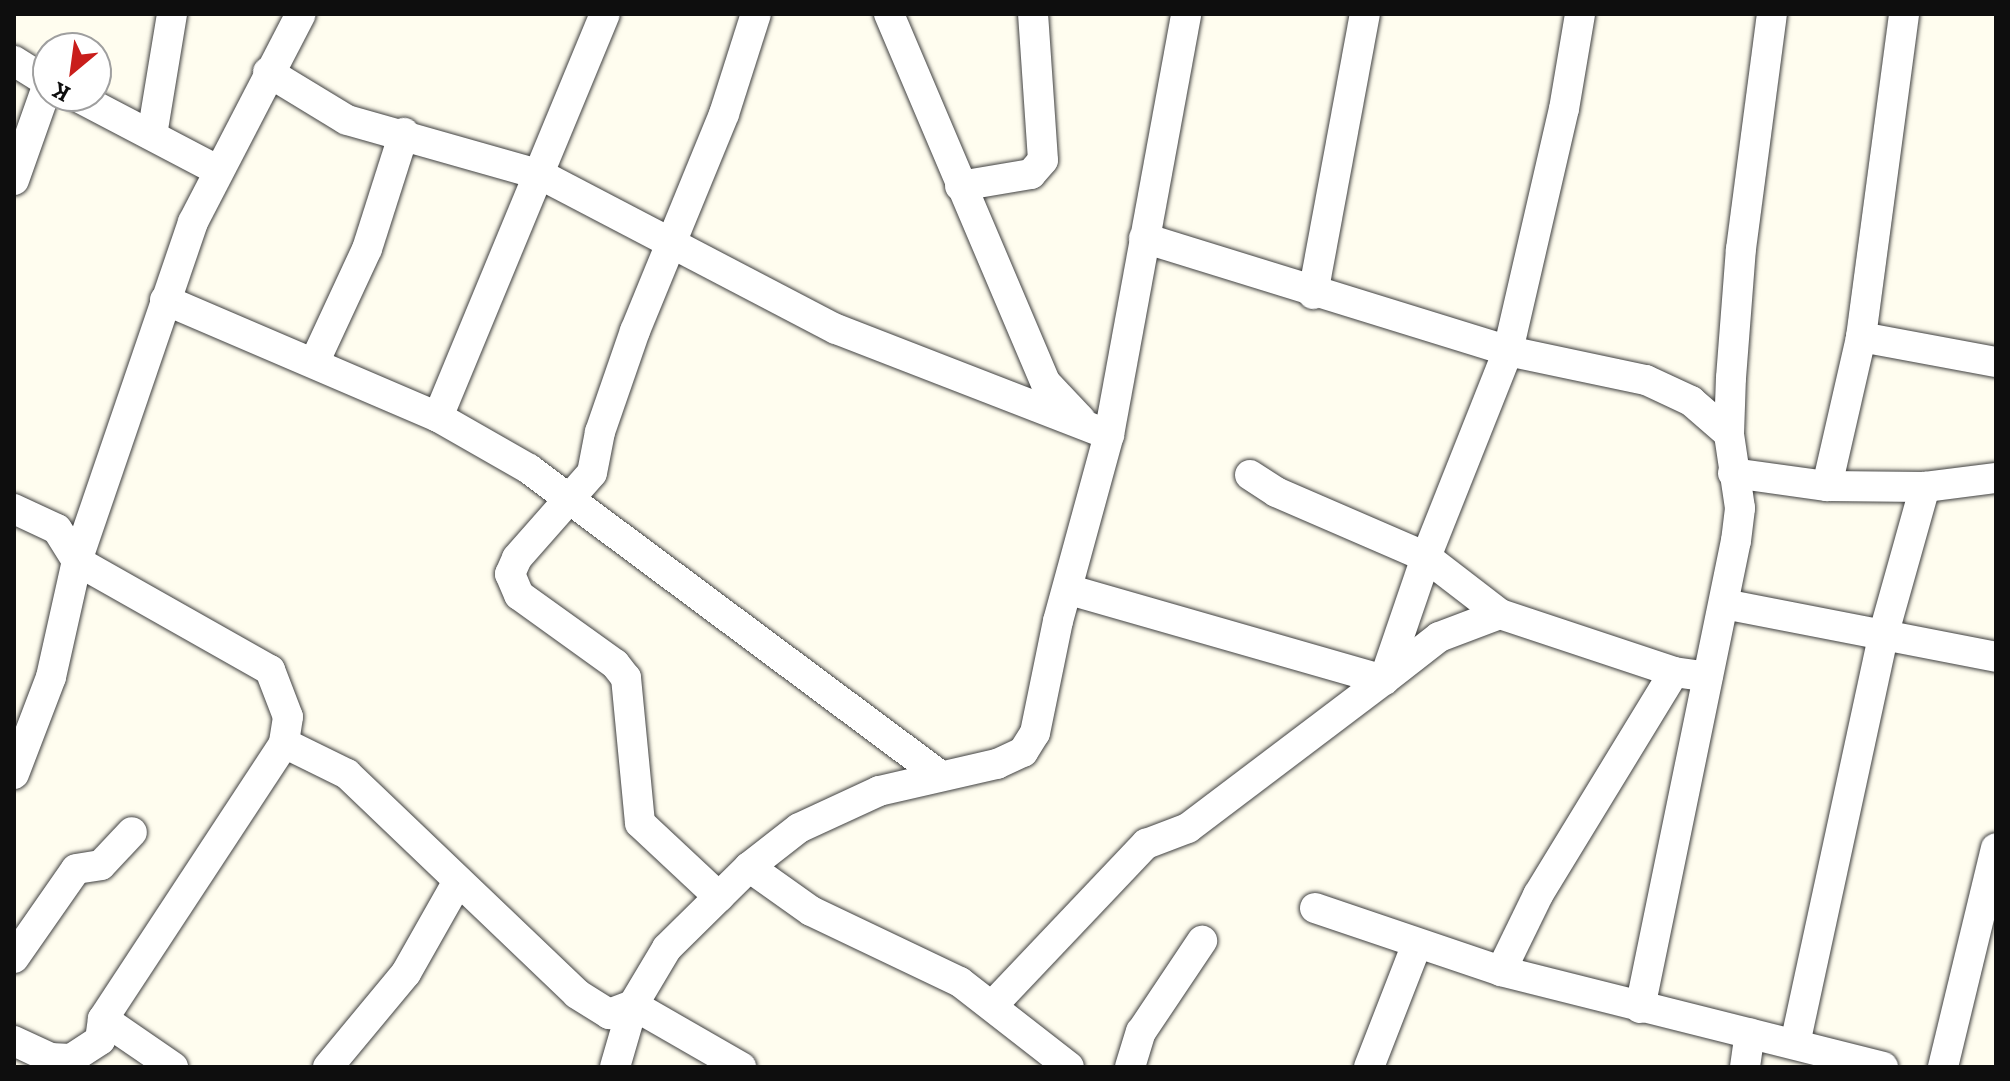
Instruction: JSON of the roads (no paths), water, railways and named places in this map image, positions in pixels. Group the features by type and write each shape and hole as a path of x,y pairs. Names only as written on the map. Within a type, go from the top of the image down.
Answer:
{"street":[{"path":"152,135 172,14"},
{"path":"14,774 51,677 77,561 193,222 268,72 301,14"},
{"path":"438,417 459,356 541,175 605,14"},
{"path":"719,897 640,823 626,678 615,664 511,586 517,558 592,473 600,432 668,244 724,114 756,14"},
{"path":"889,14 1046,383 1098,430"},
{"path":"960,186 1031,174 1043,160 1033,14"},
{"path":"1313,294 1365,14"},
{"path":"1384,680 1426,557 1508,351 1564,109 1580,14"},
{"path":"1640,1008 1724,604 1740,508 1729,434 1741,249 1772,14"},
{"path":"1827,486 1861,337 1904,14"},
{"path":"615,1067 633,1005 667,948 749,867 799,828 879,791 938,774 997,764 1023,752 1035,733 1058,621 1070,590 1098,430 1144,238 1177,17"},
{"path":"14,61 32,73"},
{"path":"268,72 347,120 404,133 541,175 836,329 1098,430"},
{"path":"14,179 38,112"},
{"path":"107,112 219,171"},
{"path":"314,363 367,249 404,133"},
{"path":"1144,238 1313,294 1508,351 1646,380 1691,401 1729,434"},
{"path":"165,300 438,417 529,469 938,774"},
{"path":"1861,337 1996,362"},
{"path":"1733,473 1827,486 1925,487 1996,478"},
{"path":"1250,475 1276,492 1426,557 1500,614 1674,672 1708,677"},
{"path":"1795,1044 1883,636 1925,487"},
{"path":"14,509 57,529 77,561 270,670 288,717 284,743 103,1019 100,1040 85,1054 48,1062 14,1041"},
{"path":"1070,590 1384,680"},
{"path":"1724,604 1996,657"},
{"path":"992,1006 1146,844 1188,828 1439,637 1500,614"},
{"path":"1501,971 1538,895 1674,672"},
{"path":"284,743 347,774 577,994 609,1014 633,1005"},
{"path":"14,958 76,869 101,865 132,832"},
{"path":"1943,1067 1996,848"},
{"path":"749,867 811,911 960,982 1069,1067"},
{"path":"328,1067 406,973 458,881"},
{"path":"1315,908 1501,971 1883,1067"},
{"path":"1135,1066 1147,1021 1202,941"},
{"path":"1369,1067 1417,944"},
{"path":"633,1005 741,1067"},
{"path":"103,1019 173,1067"},
{"path":"1745,1067 1750,1033"}]}
